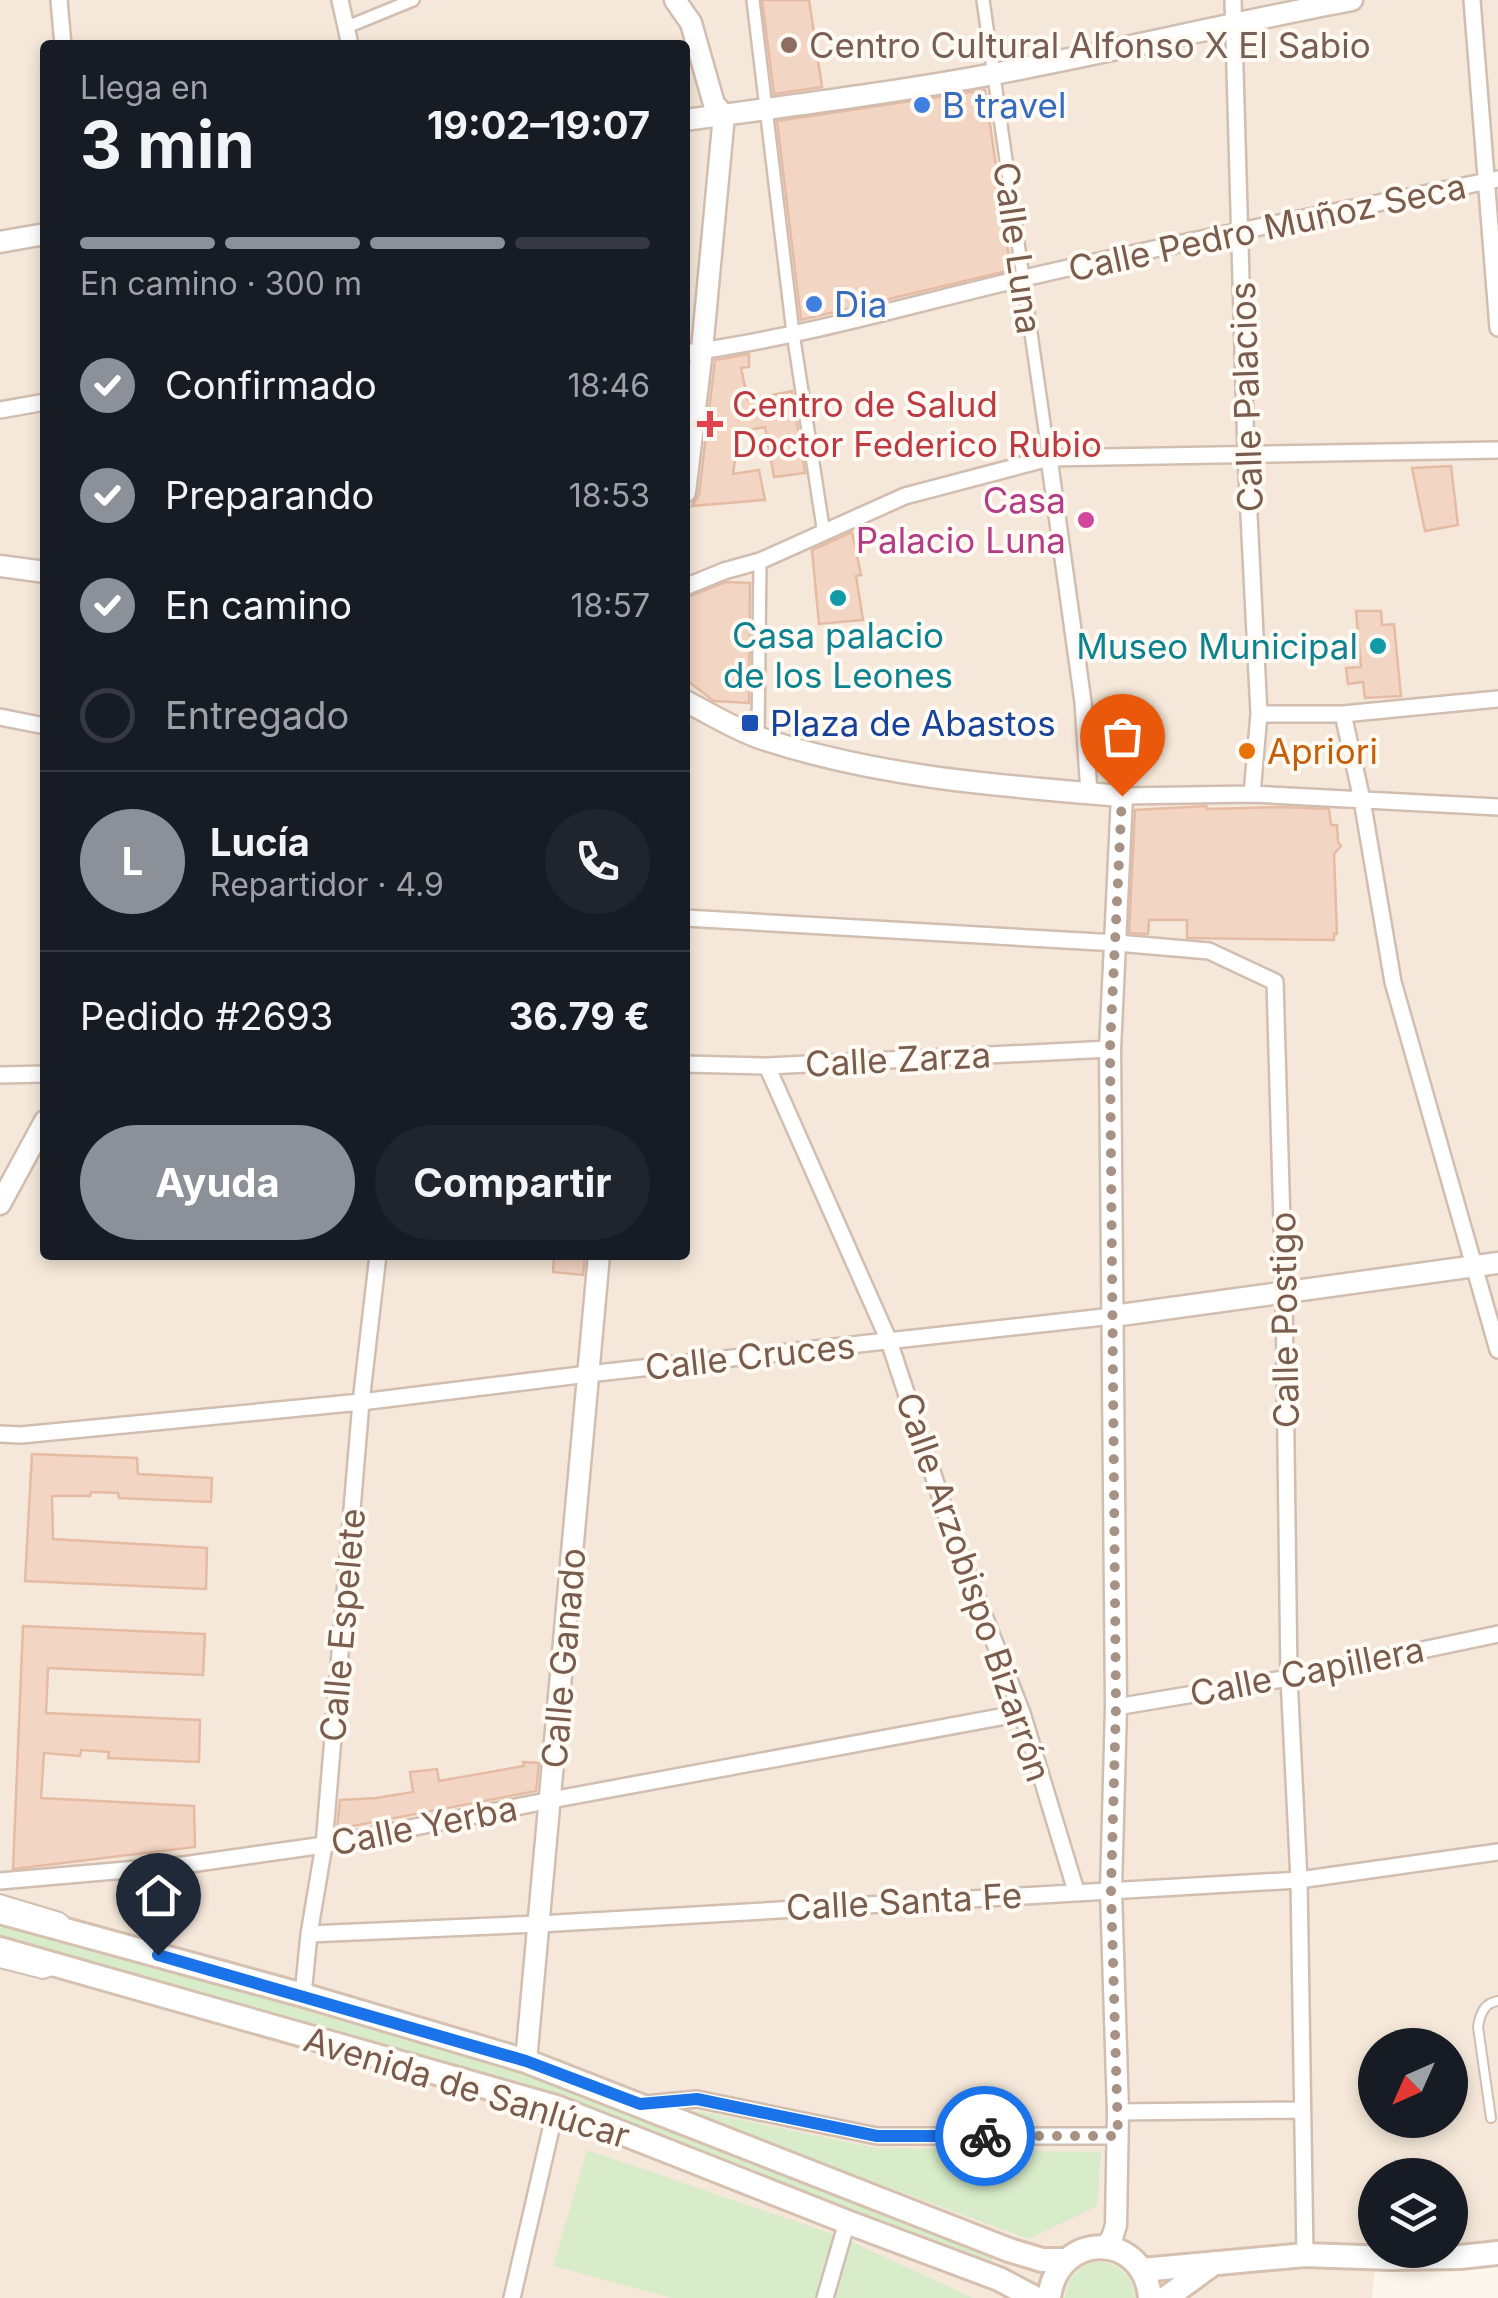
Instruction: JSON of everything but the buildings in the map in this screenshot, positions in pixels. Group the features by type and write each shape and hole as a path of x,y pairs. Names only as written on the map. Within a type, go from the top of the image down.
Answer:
{"main road":[{"name":"Avenida de Sanlúcar","path":"0,1912 526,2061 1009,2250 1042,2260 1066,2260"},
{"name":"Avenida de Sanlúcar","path":"0,1949 556,2108 999,2279 1035,2298"},
{"path":"1050,2298 1056,2272 1066,2260 1081,2250 1105,2247 1128,2255 1142,2270 1150,2298"},
{"path":"1142,2270 1305,2255 1391,2258 1498,2253"},
{"path":"1166,2298 1214,2264"}],"street":[{"path":"58,0 62,40"},
{"path":"340,0 349,40"},
{"path":"347,28 413,0"},
{"path":"675,0 691,23 714,104 724,115 694,351 690,414"},
{"path":"754,0 793,332 824,534"},
{"name":"Calle Luna","path":"983,0 1083,702 1089,793"},
{"name":"Calle Palacios","path":"1233,0 1246,455 1259,714 1252,794"},
{"path":"690,119 994,74 1352,0"},
{"path":"1472,0 1493,180 1498,328"},
{"name":"Calle Pedro Muñoz Seca","path":"694,351 1242,230 1493,180"},
{"path":"0,242 40,235"},
{"path":"0,410 40,403"},
{"path":"690,585 760,561 905,496 1049,458 1498,450"},
{"path":"758,737 760,561"},
{"path":"0,566 40,571"},
{"path":"1259,714 1344,714 1498,699"},
{"path":"690,703 758,737 847,761 936,777 1122,796 1252,794 1498,807"},
{"path":"1344,714 1393,982 1498,1350"},
{"path":"0,718 40,725"},
{"path":"1105,2247 1116,2224 1118,2136 1111,1885 1116,1706 1110,1048 1122,796"},
{"name":"Calle Postigo","path":"690,918 1208,951 1275,982 1305,2255"},
{"name":"Calle Zarza","path":"690,1064 767,1066 1110,1048"},
{"name":"Calle Arzobispo Bizarrón","path":"767,1066 889,1340 955,1542 1022,1713 1076,1891"},
{"path":"0,1075 40,1074"},
{"path":"0,1204 40,1129"},
{"name":"Calle Espelete","path":"303,1995 324,1845 361,1402 377,1260"},
{"name":"Calle Ganado","path":"526,2061 599,1260"},
{"name":"Calle Cruces","path":"0,1434 361,1402 1113,1316 1498,1263"},
{"name":"Calle Capillera","path":"1116,1706 1289,1678 1498,1634"},
{"name":"Calle Yerba","path":"0,1881 183,1866 324,1845 1022,1713"},
{"name":"Calle Santa Fe","path":"309,1934 539,1924 1076,1891 1111,1885 1299,1880 1498,1852"},
{"path":"640,2104 697,2099 877,2136 1118,2136"},
{"path":"512,2298 556,2108"},
{"path":"1118,2112 1302,2110"},
{"path":"825,2298 847,2222"}],"lane":[{"path":"0,1899 60,1916 73,1932"},
{"path":"0,1963 43,1974 61,1967"},
{"path":"1491,2118 1478,2026 1480,2012 1498,2001"}],"shaded area":[{"path":"0,0 1498,0 1498,2261 1468,2261 1468,2158 1358,2158 1358,2268 1375,2268 1372,2298 0,2298"}],"green space":[{"path":"0,1922 525,2074 994,2254 988,2269 584,2109 0,1941"},
{"path":"697,2111 876,2148 1101,2152 1097,2206 1029,2239 685,2113"},
{"path":"587,2150 841,2237 973,2298 672,2298 553,2266"},
{"path":"1092,2262 1122,2270 1131,2282 1135,2298 1065,2298 1073,2276"}],"way so far":[{"path":"985,2136 1118,2136 1111,1890 1116,1706 1110,1048 1122,796"}],"place":[{"name":"Centro Cultural Alfonso X El Sabio","path":"789,45"},
{"name":"B travel","path":"922,105"},
{"name":"Dia","path":"814,304"},
{"name":"Centro de Salud Doctor Federico Rubio","path":"710,424"},
{"name":"Casa Palacio Luna","path":"1086,520"},
{"name":"Casa palacio de los Leones","path":"838,598"},
{"name":"Museo Municipal","path":"1378,646"},
{"name":"Plaza de Abastos","path":"750,723"},
{"name":"Apriori","path":"1247,751"}],"route":[{"path":"158,1955 526,2061 640,2104 697,2099 877,2136 985,2136"}]}
